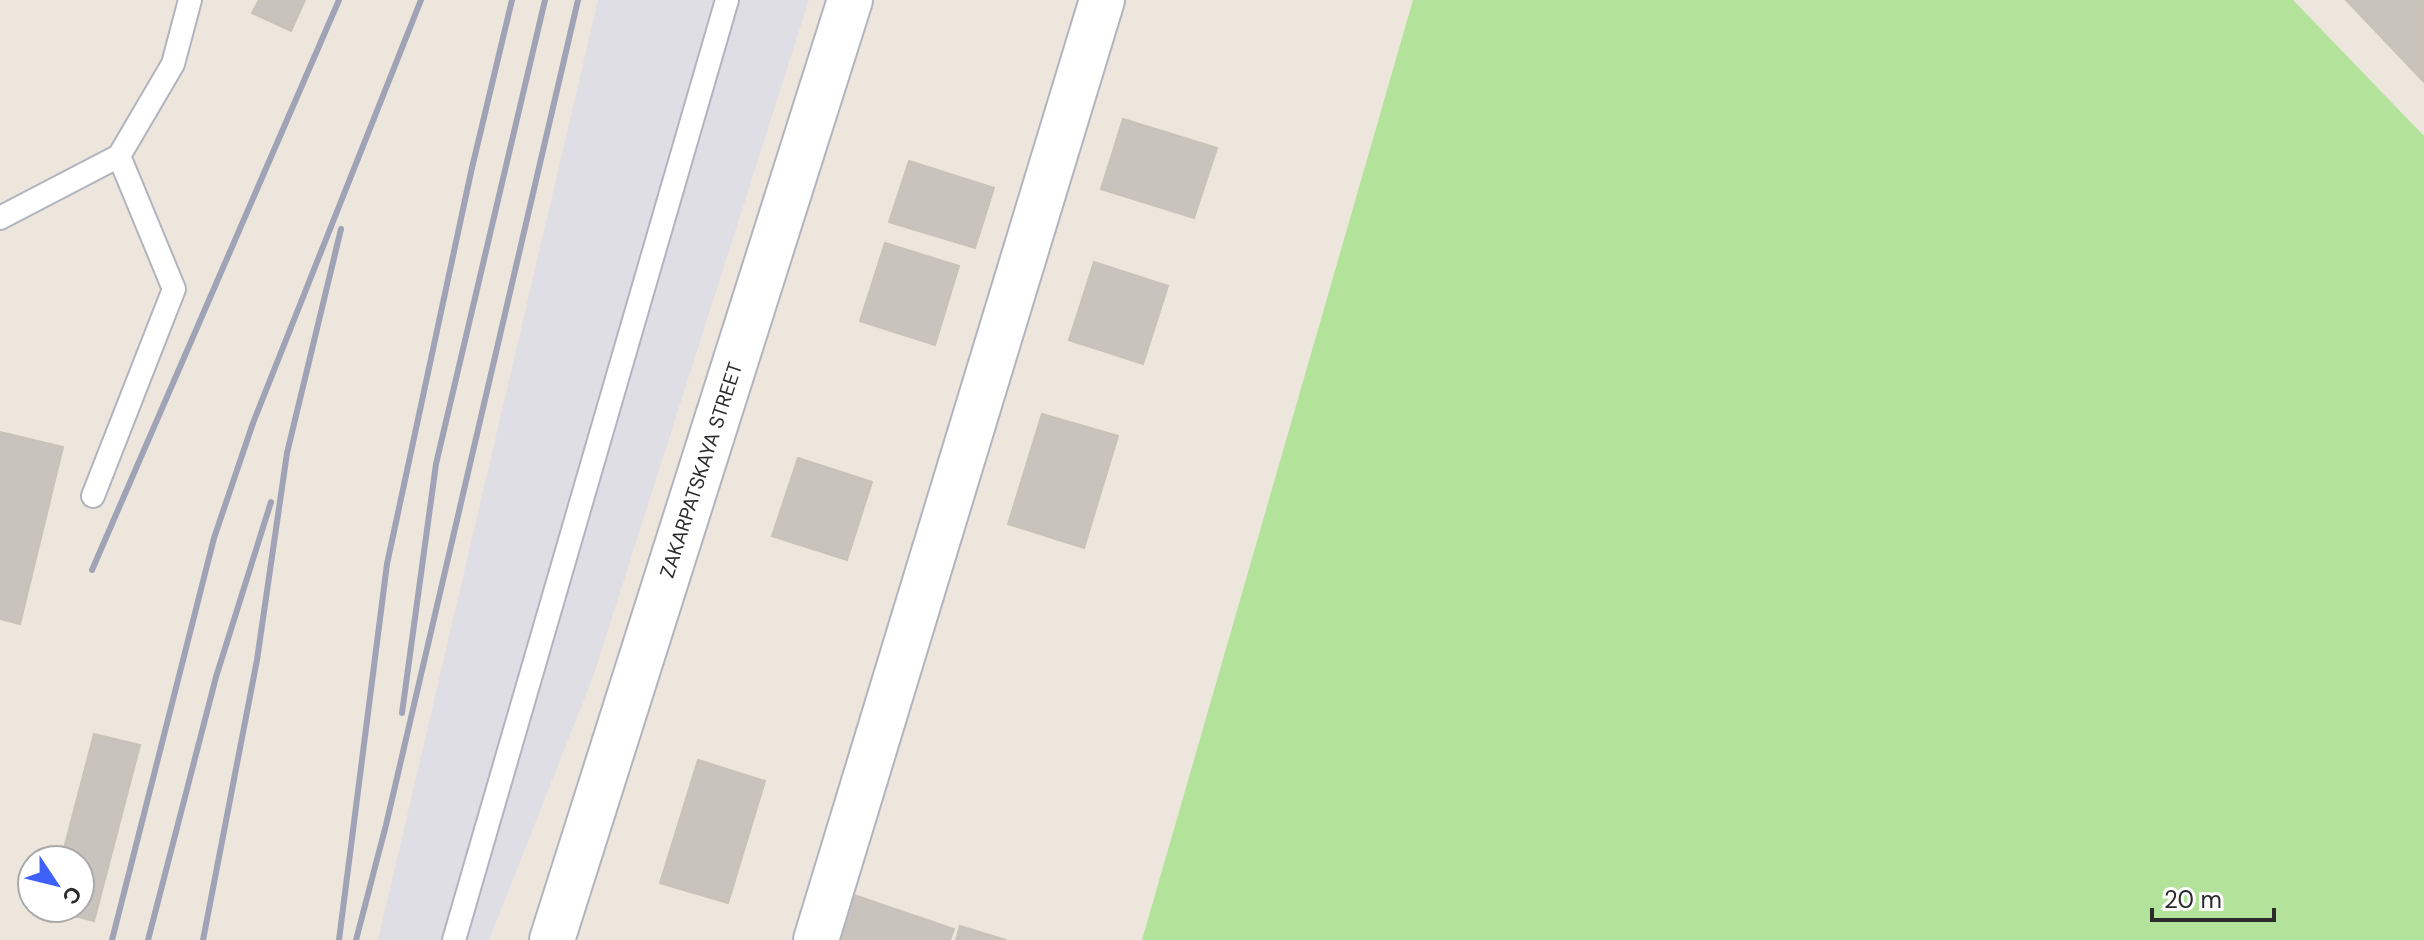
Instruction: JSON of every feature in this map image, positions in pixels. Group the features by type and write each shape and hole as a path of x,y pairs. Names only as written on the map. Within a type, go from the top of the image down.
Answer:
{"street":[{"name":"ZAKARPATSKAYA STREET","path":"552,940 850,0"},
{"path":"816,940 1102,0"}],"lane":[{"path":"0,218 119,156 173,64 190,0"},
{"path":"454,940 727,0"},
{"path":"93,496 174,289 119,156"}],"shaded area":[{"path":"598,0 809,0 593,677 489,940 378,940"}],"green space":[{"path":"1413,0 2293,0 2424,136 2424,940 1142,940"}],"building":[{"path":"259,0 305,0 291,31 252,13"},
{"path":"2346,0 2424,0 2424,82"},
{"path":"1123,119 1217,148 1194,218 1101,189"},
{"path":"909,161 994,188 975,248 889,222"},
{"path":"885,243 959,266 935,345 860,321"},
{"path":"1094,262 1168,286 1143,364 1069,340"},
{"path":"1042,414 1118,436 1084,548 1008,524"},
{"path":"0,432 63,447 20,624 0,619"},
{"path":"798,458 872,482 847,560 772,536"},
{"path":"94,734 140,745 96,913 96,844 65,844"},
{"path":"698,760 765,781 728,903 660,883"},
{"path":"854,895 954,929 950,940 839,940"},
{"path":"960,926 1006,940 956,940"}],"railway":[{"path":"92,570 339,0"},
{"path":"112,940 214,538 253,423 421,0"},
{"path":"339,940 387,564 471,172 512,0"},
{"path":"402,713 436,464 545,0"},
{"path":"356,940 386,825 578,0"},
{"path":"203,940 257,660 287,453 341,229"},
{"path":"148,940 216,677 271,502"}]}
